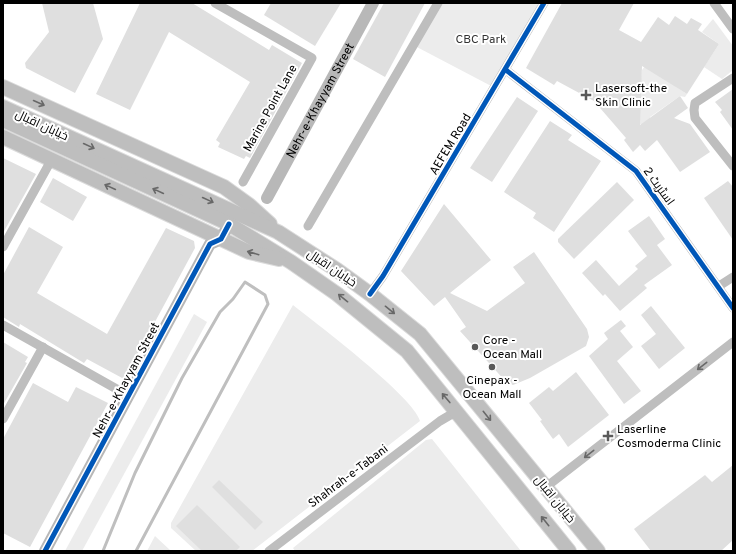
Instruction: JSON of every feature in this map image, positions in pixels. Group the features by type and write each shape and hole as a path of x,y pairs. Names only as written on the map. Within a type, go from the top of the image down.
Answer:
{"main road":[{"path":"3,87 224,187 250,205 278,232"},
{"name":"خیابان اقبال","path":"3,107 278,232 337,270 370,294 420,334 598,551"},
{"name":"خیابان اقبال","path":"3,120 229,224 291,262 337,294 408,352 569,551"},
{"path":"3,137 249,252 291,262"}],"street":[{"name":"Marine Point Lane","path":"215,3 312,58 243,182"},
{"name":"Nehr-e-Khayyam Street","path":"267,198 373,3"},
{"path":"308,226 438,3"},
{"name":"AEFEM Road","path":"370,294 383,276 506,70 544,3"},
{"path":"714,3 733,29"},
{"name":"اسٹریٹ 2","path":"506,70 636,171 719,286 730,297 733,308"},
{"path":"733,78 695,102 694,110 695,118 733,166"},
{"path":"3,247 48,166"},
{"name":"Nehr-e-Khayyam Street","path":"45,551 130,396 210,244 221,239 229,224"},
{"path":"719,286 733,277"},
{"path":"3,325 130,396"},
{"path":"546,487 733,342"},
{"path":"3,420 43,347"},
{"name":"Shahrah-e-Tabani","path":"269,551 440,421 457,411"}],"green space":[{"name":"CBC Park","path":"438,3 544,3 495,88 413,45"},
{"path":"713,19 733,46 733,70 722,79 704,67 719,44 702,32"},
{"path":"651,58 676,87 687,94 685,97 680,96 650,117 651,137 637,120 642,70"},
{"path":"293,305 384,379 414,410 420,421 252,551 196,551 171,528 171,523"},
{"path":"194,314 207,322 82,551 65,551"},
{"path":"432,439 521,551 295,551 293,548 426,440"},
{"path":"155,536 171,551 147,551"}],"building":[{"path":"42,3 93,3 103,39 75,93 26,68 25,63 49,32"},
{"path":"140,3 192,3 269,50 272,45 302,63 250,158 246,156 244,159 218,147 220,143 216,140 250,82 169,32 130,110 96,94"},
{"path":"271,3 341,3 315,46 264,15"},
{"path":"384,3 425,3 385,77 353,59"},
{"path":"562,3 634,3 619,30 641,42 658,17 669,25 675,16 687,24 691,18 702,24 698,30 719,44 687,94 642,66 640,125 680,96 688,108 674,118 690,124 710,152 680,172 657,140 645,151 640,145 633,152 624,140 626,138 594,101 557,81 554,85 526,68"},
{"path":"733,89 733,130 720,112 722,110 715,102"},
{"path":"517,97 538,111 492,182 470,168"},
{"path":"550,121 572,135 568,140 601,161 554,232 533,218 536,213 504,192"},
{"path":"3,158 36,174 3,233"},
{"path":"53,178 87,197 73,221 40,202"},
{"path":"728,181 733,187 733,240 704,198"},
{"path":"617,182 634,200 574,259 558,242 558,239"},
{"path":"444,204 491,260 450,293 487,311 525,283 513,267 534,252 587,329 589,337 586,346 530,378 513,385 507,383 460,331 466,327 445,297 434,306 401,271"},
{"path":"649,216 665,239 657,245 672,265 644,285 647,288 620,311 605,294 603,296 582,273 596,260 619,286 638,269 635,266 647,256 628,231"},
{"path":"29,227 63,247 37,293 107,334 166,228 194,241 195,248 124,379 87,359 84,363 20,324 19,327 3,317 3,275"},
{"path":"651,306 685,348 659,369 641,346 656,334 641,315"},
{"path":"621,320 626,326 620,331 633,347 617,361 641,391 624,404 589,356 608,339 604,333"},
{"path":"3,342 28,357 25,362 27,363 3,405"},
{"path":"576,372 609,415 568,447 559,434 553,439 540,421 542,420 529,403 549,387 553,391"},
{"path":"33,383 68,402 76,387 108,403 30,547 3,533 3,439"},
{"path":"733,465 733,540 721,551 651,551 634,529 705,475 712,482"},
{"path":"219,480 263,522 255,530 212,487"},
{"path":"197,505 240,547 236,551 202,551 176,526"}],"waterway":[{"path":"103,551 135,473 182,378 220,312 233,299 245,282 265,295 268,304 136,551"}],"cycle path":[{"path":"370,294 383,276 544,3"},
{"path":"506,70 636,171 733,308"},
{"path":"45,551 210,244 221,239 229,224"}],"place":[{"name":"Lasersoft-the Skin Clinic","path":"586,95"},
{"name":"Core - Ocean Mall","path":"475,347"},
{"name":"Cinepax - Ocean Mall","path":"492,367"},
{"name":"Laserline Cosmoderma Clinic","path":"608,436"}]}
